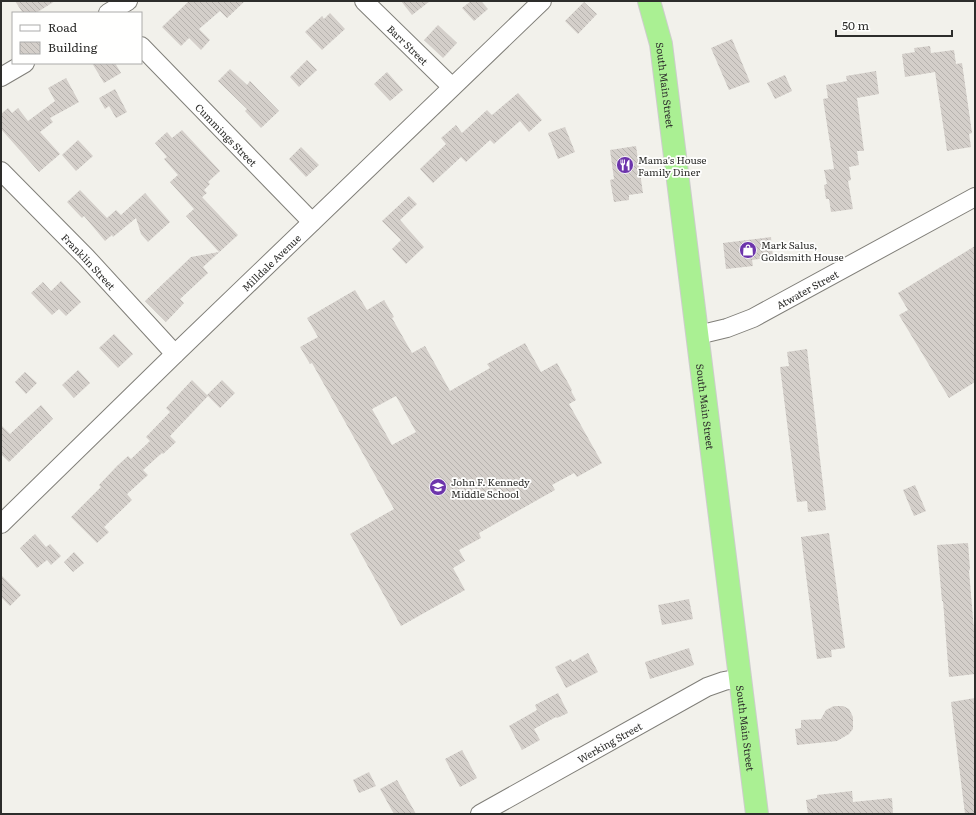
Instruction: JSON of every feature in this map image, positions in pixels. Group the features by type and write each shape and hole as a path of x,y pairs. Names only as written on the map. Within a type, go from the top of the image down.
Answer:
{"highway":[{"name":"South Main Street","path":"649,1 661,44 757,814"}],"street":[{"path":"110,12 128,1"},
{"name":"Barr Street","path":"364,1 452,87"},
{"name":"Milldale Avenue","path":"1,524 175,354 542,1"},
{"name":"Cummings Street","path":"142,47 312,222"},
{"path":"1,77 23,64"},
{"name":"Franklin Street","path":"1,171 86,257 175,354"},
{"name":"Atwater Street","path":"698,335 727,328 753,318 975,197"},
{"name":"Werking Street","path":"480,814 707,687 724,681 741,678"}],"building":[{"path":"15,1 55,1 38,12 22,12"},
{"path":"189,1 245,1 227,18 220,11 199,29 210,40 201,50 189,38 181,46 162,27"},
{"path":"401,1 430,1 412,15"},
{"path":"471,1 481,1 488,9 474,21 462,8"},
{"path":"584,2 597,14 578,34 565,21"},
{"path":"330,13 345,29 322,50 305,32 322,16 324,19"},
{"path":"438,25 457,43 443,58 424,40"},
{"path":"732,39 750,82 729,90 711,48"},
{"path":"930,46 931,53 954,50 956,64 962,63 972,133 969,134 971,147 947,151 935,72 905,77 902,54 915,52 914,48"},
{"path":"307,60 317,70 299,87 290,77"},
{"path":"93,64 116,64 121,73 104,83"},
{"path":"230,69 247,85 250,81 279,111 261,128 245,111 247,109 218,81"},
{"path":"876,71 879,94 857,98 864,151 857,151 859,165 849,167 851,180 848,181 853,209 831,212 829,199 826,199 824,185 827,184 824,170 834,169 823,99 828,98 826,85 847,81 846,76"},
{"path":"387,72 403,90 390,101 374,84"},
{"path":"785,75 792,91 775,99 767,83"},
{"path":"66,78 79,102 50,118 53,122 40,132 60,154 39,172 1,129 1,114 8,108 12,113 18,108 28,121 55,101 48,88"},
{"path":"115,89 127,112 116,118 109,106 105,109 99,98"},
{"path":"518,93 542,120 529,132 520,121 494,144 490,140 466,162 461,157 433,183 420,169 446,144 441,138 456,125 462,133 487,110 492,115"},
{"path":"565,127 575,152 558,159 548,133"},
{"path":"182,130 220,171 208,182 210,184 204,190 207,193 202,197 238,235 203,267 208,273 180,299 184,303 166,322 145,301 191,257 219,252 186,216 194,209 170,182 178,175 164,159 167,157 155,143 167,132 172,138"},
{"path":"78,140 93,156 76,171 62,155"},
{"name":"Mama's House Family Diner","path":"636,146 643,193 629,195 629,200 614,202 610,180 614,179 610,150"},
{"path":"301,147 319,165 306,177 289,159"},
{"path":"80,190 107,218 116,210 121,215 145,193 170,222 148,242 141,234 136,218 113,237 112,235 105,241 84,216 82,218 67,202"},
{"path":"409,196 417,204 400,220 424,247 406,264 392,249 401,240 382,221"},
{"name":"Mark Salus, Goldsmith House","path":"771,237 773,257 752,260 753,266 726,269 723,243"},
{"path":"975,246 975,382 949,398 899,315 908,310 898,293"},
{"path":"61,281 81,302 66,316 59,309 52,315 31,293 43,282 51,291"},
{"path":"355,290 367,310 384,300 394,317 392,318 412,353 425,346 450,391 490,368 487,364 525,343 541,372 557,363 576,400 569,404 602,463 577,477 574,473 552,485 555,490 479,533 481,538 459,550 465,561 453,568 465,590 401,626 350,534 394,509 312,363 310,364 300,347 318,337 307,318","holes":["396,396 416,432 392,445 372,409"]},
{"path":"114,334 133,354 118,368 99,348"},
{"path":"807,349 826,510 808,512 807,501 797,502 780,367 789,366 787,352"},
{"path":"78,370 90,383 74,398 62,385"},
{"path":"25,372 37,383 26,394 15,382"},
{"path":"192,380 207,395 222,380 235,393 220,408 208,396 170,436 176,442 143,470 148,475 127,494 132,500 104,527 109,532 97,543 71,517 101,487 99,485 117,466 128,456 131,459 150,441 146,437 170,412 166,408"},
{"path":"41,405 53,419 9,462 1,454 1,425 10,434"},
{"path":"915,485 926,511 914,516 903,490"},
{"path":"829,533 845,648 831,650 832,657 817,659 801,537"},
{"path":"35,534 46,547 50,544 61,556 51,565 47,560 37,568 20,548"},
{"path":"968,543 975,642 975,674 949,677 937,545"},
{"path":"74,552 84,563 73,572 64,562"},
{"path":"1,575 21,595 10,606 1,597"},
{"path":"689,599 693,619 662,625 658,605"},
{"path":"689,648 694,665 650,679 645,662"},
{"path":"588,653 598,672 566,688 555,667 571,659 572,662"},
{"path":"558,693 568,713 557,718 556,717 534,729 540,740 522,750 509,726 537,710 535,705"},
{"path":"975,698 975,814 965,814 951,702"},
{"path":"834,706 843,706 849,709 853,717 853,729 849,734 837,741 797,745 795,729 801,728 801,720 821,719 826,710"},
{"path":"462,750 477,778 460,787 445,759"},
{"path":"369,772 376,786 359,793 353,780"},
{"path":"397,780 416,814 394,814 380,789"},
{"path":"852,791 853,802 892,798 893,814 808,814 806,800 817,798 817,795"}],"place":[{"name":"Mama's House Family Diner","path":"625,165"},
{"name":"Mark Salus, Goldsmith House","path":"748,250"},
{"name":"John F. Kennedy Middle School","path":"438,487"}]}
